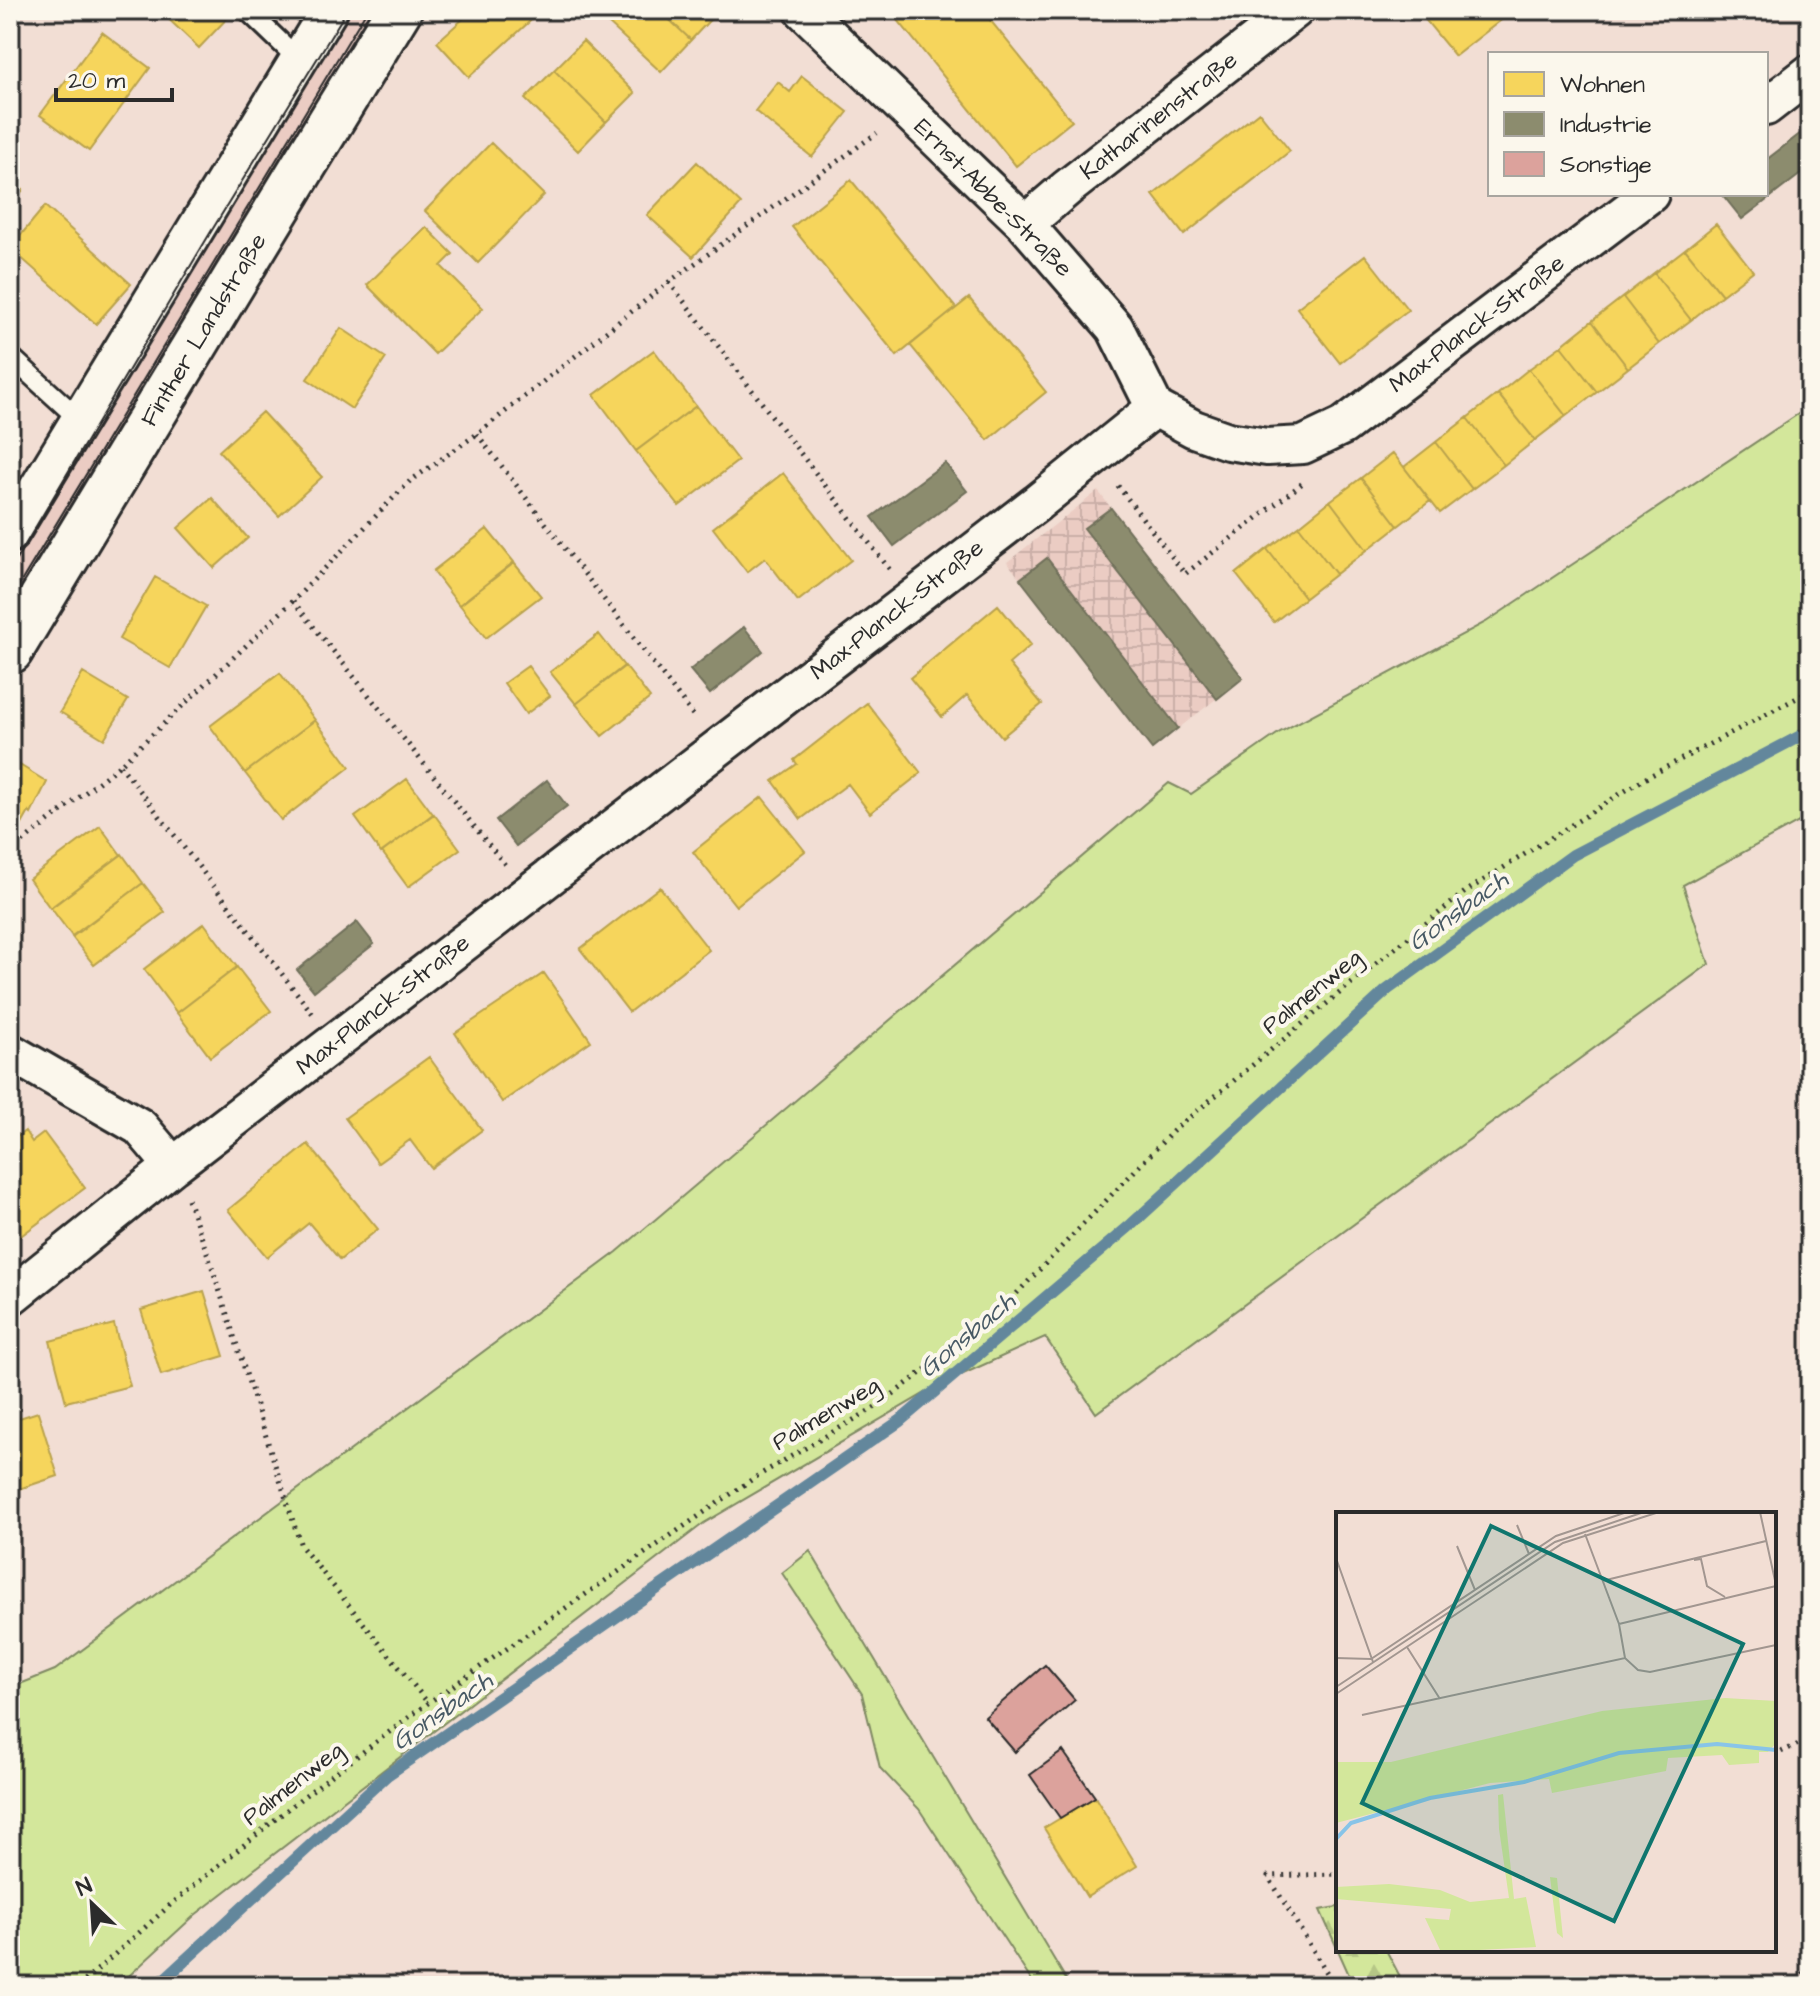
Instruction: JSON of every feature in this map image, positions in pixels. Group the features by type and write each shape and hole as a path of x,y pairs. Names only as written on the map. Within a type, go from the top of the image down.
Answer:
{"main road":[{"name":"Finther Landstraße","path":"10,651 399,10"}],"street":[{"path":"10,534 329,10"},
{"name":"Katharinenstraße","path":"1025,224 1295,10"},
{"name":"Ernst-Abbe-Straße","path":"808,11 906,111 1025,224 1115,328 1155,408"},
{"path":"1768,105 1810,73"},
{"name":"Max-Planck-Straße","path":"10,1297 180,1182 335,1042 912,599 1155,408 1194,429 1228,441 1267,447 1303,445 1343,426 1647,196"},
{"path":"10,1052 140,1127 180,1182"}],"lane":[{"path":"247,10 299,60"},
{"path":"10,356 80,420"}],"path":[{"path":"10,852 120,765 293,601 410,481 477,434 669,282 906,111"},
{"path":"669,282 912,599"},
{"path":"477,434 718,748"},
{"path":"1093,459 1109,474 1185,574 1304,484 1303,445"},
{"path":"293,601 528,894"},
{"name":"Palmenweg","path":"79,1986 169,1906 299,1800 428,1703 754,1478 879,1405 995,1316 1173,1131 1465,892 1644,779 1810,691"},
{"path":"120,765 335,1042"},
{"path":"180,1182 211,1264 301,1546 428,1703"},
{"path":"1776,1754 1810,1739"},
{"path":"1335,1986 1268,1876 1336,1874"},
{"path":"1792,1986 1810,1966"}],"shaded area":[{"path":"339,10 380,10 10,621 10,549"},
{"path":"1098,491 1243,678 1152,749 1007,562"}],"green space":[{"path":"1810,406 1810,816 1683,885 1709,964 1096,1413 1045,1337 939,1385 704,1523 195,1915 118,1986 10,1986 10,1688 55,1670 617,1252 1169,783 1191,794 1280,732 1486,622"},
{"path":"810,1551 1070,1986 1035,1986 919,1809 880,1768 862,1694 782,1573"},
{"path":"1336,1907 1336,1946 1320,1910"},
{"path":"1339,1952 1387,1952 1405,1986 1354,1986"}],"building: Wohnen":[{"path":"159,10 233,10 234,11 199,48"},
{"path":"473,10 540,12 469,77 437,42"},
{"path":"620,10 659,10 691,40 661,72 608,23"},
{"path":"659,10 719,10 691,40"},
{"path":"908,10 982,10 1072,121 1016,166 897,19"},
{"path":"1432,10 1514,10 1455,56 1423,17"},
{"path":"102,32 150,68 89,151 40,115"},
{"path":"583,41 635,93 606,122 554,70"},
{"path":"554,70 606,122 578,151 525,99"},
{"path":"802,76 848,112 812,157 755,111 778,82 790,92"},
{"path":"1259,112 1290,151 1184,235 1153,195"},
{"path":"491,143 544,195 478,263 425,211"},
{"path":"697,162 741,204 693,257 647,215"},
{"path":"10,179 23,190 10,206"},
{"path":"851,180 956,308 897,356 792,227"},
{"path":"45,206 131,284 96,324 10,248"},
{"path":"1716,224 1753,271 1722,295 1685,249"},
{"path":"426,227 453,254 441,266 483,308 435,354 367,285"},
{"path":"1685,249 1722,295 1691,320 1654,273"},
{"path":"1365,255 1408,310 1340,363 1297,308"},
{"path":"1654,273 1691,320 1659,344 1623,297"},
{"path":"1623,297 1659,344 1628,368 1592,321"},
{"path":"969,298 1046,392 988,440 910,345"},
{"path":"1592,321 1628,368 1597,392 1561,346"},
{"path":"341,328 386,358 352,409 307,379"},
{"path":"1561,346 1597,392 1566,416 1529,369"},
{"path":"654,350 696,406 636,451 594,395"},
{"path":"1529,369 1566,416 1535,440 1498,394"},
{"path":"1498,394 1535,440 1504,465 1467,418"},
{"path":"696,406 738,461 679,506 636,451"},
{"path":"262,412 322,477 279,516 219,451"},
{"path":"1467,418 1504,465 1472,489 1436,442"},
{"path":"1436,442 1472,489 1440,513 1404,467"},
{"path":"1393,453 1430,501 1398,526 1361,478"},
{"path":"783,473 851,560 798,601 765,558 747,572 713,528"},
{"path":"1361,478 1398,526 1367,550 1330,501"},
{"path":"212,498 248,538 214,568 178,528"},
{"path":"1330,501 1367,550 1336,574 1299,526"},
{"path":"1299,526 1336,574 1305,598 1267,549"},
{"path":"487,529 514,562 459,605 433,571"},
{"path":"1267,549 1305,598 1274,622 1236,574"},
{"path":"514,563 541,596 486,638 460,605"},
{"path":"155,577 206,606 170,668 119,639"},
{"path":"998,605 1031,645 1009,664 1042,704 1002,737 967,695 942,717 910,678"},
{"path":"599,634 624,666 576,704 550,672"},
{"path":"528,666 550,696 526,714 504,683"},
{"path":"625,666 650,698 602,736 576,704"},
{"path":"83,673 128,700 104,739 60,712"},
{"path":"280,673 315,720 245,773 210,726"},
{"path":"867,703 921,773 870,813 848,784 801,819 773,781 797,764 794,760"},
{"path":"315,720 350,767 281,820 245,773"},
{"path":"15,762 47,782 31,814 29,812 21,826 10,819 10,770"},
{"path":"407,779 433,814 381,853 355,817"},
{"path":"762,797 805,851 736,906 693,852"},
{"path":"434,814 460,849 408,887 382,852"},
{"path":"100,826 121,855 50,908 29,879"},
{"path":"122,854 143,883 72,936 51,908"},
{"path":"143,883 165,912 94,965 72,937"},
{"path":"660,887 709,950 629,1012 580,949"},
{"path":"204,923 237,967 177,1013 144,969"},
{"path":"237,967 271,1011 210,1057 177,1013"},
{"path":"544,973 591,1041 502,1102 455,1033"},
{"path":"429,1057 482,1130 431,1168 410,1140 378,1163 345,1118"},
{"path":"25,1131 32,1142 44,1133 85,1188 10,1244 10,1142"},
{"path":"308,1144 378,1229 340,1260 309,1223 267,1257 228,1210"},
{"path":"204,1291 224,1356 161,1375 141,1310"},
{"path":"114,1324 130,1386 66,1402 50,1341"},
{"path":"38,1412 58,1476 10,1492 10,1421"},
{"path":"1095,1797 1137,1866 1087,1897 1044,1828"}],"building: Industrie":[{"path":"1810,126 1810,167 1742,219 1724,196 1768,196 1768,158"},
{"path":"945,463 967,491 894,546 872,517"},
{"path":"1111,508 1243,678 1217,699 1084,528"},
{"path":"1047,558 1178,728 1152,749 1020,579"},
{"path":"744,627 763,651 710,694 690,670"},
{"path":"547,780 567,806 516,846 496,820"},
{"path":"357,922 374,944 314,991 297,970"}],"building: Sonstige":[{"path":"1045,1665 1075,1700 1015,1752 985,1717"},
{"path":"1063,1751 1095,1797 1060,1818 1030,1775"}],"waterway":[{"name":"Gonsbach","path":"157,1986 387,1775 900,1421 1132,1224 1387,990 1573,855 1810,731"}],"tram line":[{"path":"10,570 347,10"},
{"path":"10,600 367,10"}]}
